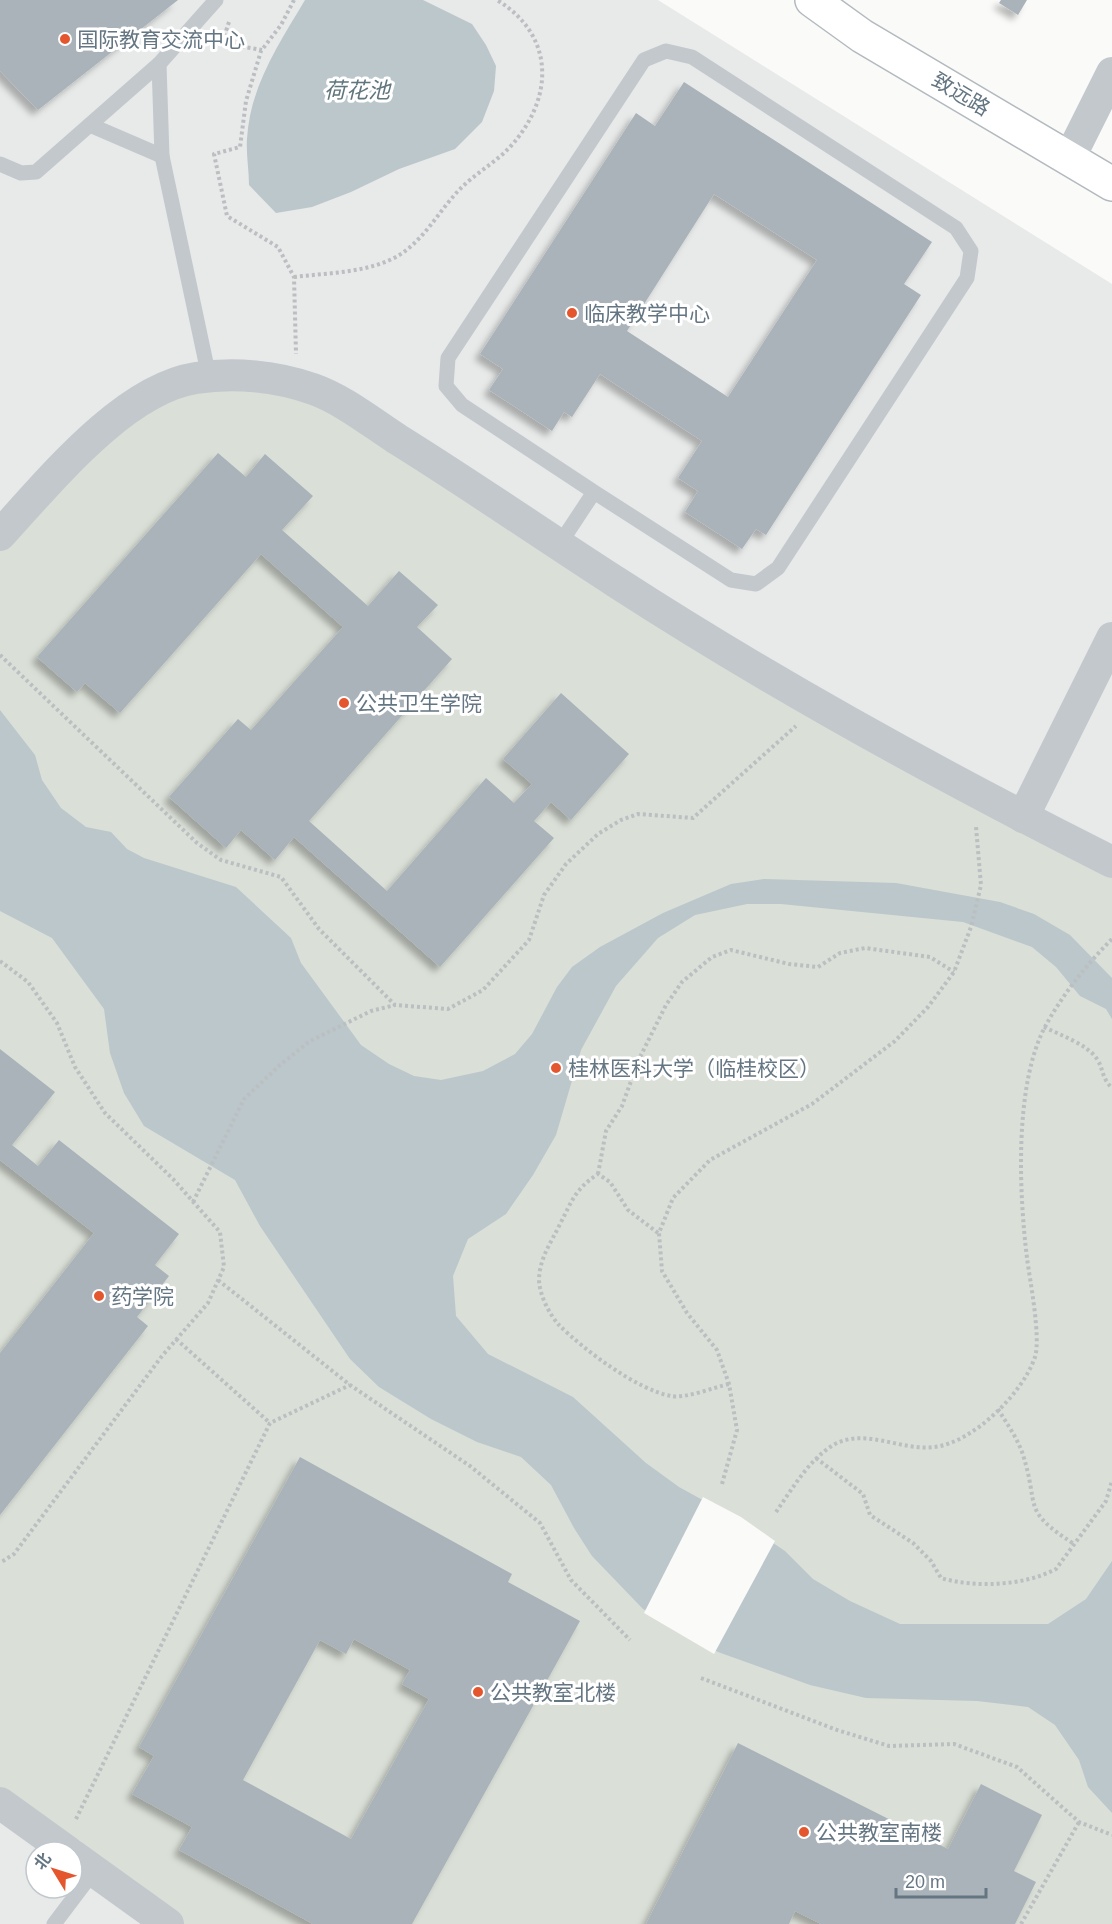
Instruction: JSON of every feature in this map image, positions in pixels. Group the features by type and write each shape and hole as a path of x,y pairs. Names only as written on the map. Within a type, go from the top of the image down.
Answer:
{"main road":[{"name":"致远路","path":"812,0 862,36 1112,184"}],"street":[{"path":"1069,159 1112,73"},
{"path":"2,528 94,436 128,410 160,390 194,378 234,375 315,389 353,411 650,603 820,704 968,788 1112,862"},
{"path":"1023,817 1112,638"},
{"path":"0,1803 52,1840"},
{"path":"84,1863 168,1924"}],"lane":[{"path":"0,164 21,173 36,172 159,64 216,0"},
{"path":"666,51 692,57 956,228 971,251 967,278 778,568 756,584 731,580 594,492 462,405 446,386 448,358 644,60 666,51"},
{"path":"159,64 162,156 209,377"},
{"path":"90,125 162,156"},
{"path":"559,545 594,492"},
{"path":"54,1924 61,1900"}],"path":[{"path":"294,0 281,25 262,50 246,101 240,147 214,154 227,216 278,247 294,277 297,322 295,384"},
{"path":"294,277 348,272 393,258 413,245 461,188 509,147 526,126 539,100 543,66 541,51 532,32 497,0"},
{"path":"231,18 222,43 262,50"},
{"path":"0,655 197,843 221,860 282,877 319,929 395,1005"},
{"path":"193,1202 244,1100 310,1041 371,1011 395,1005 448,1008 483,990 529,940 544,895 566,864 598,834 621,820 638,814 693,818 820,704"},
{"path":"722,1484 737,1430 729,1384 717,1350 687,1313 662,1271 658,1233 673,1198 710,1160 812,1104 857,1071 895,1041 928,1007 954,972 971,927 981,885 979,839 968,788"},
{"path":"776,1512 816,1458 837,1443 871,1438 933,1447 957,1440 979,1428 1018,1386 1035,1356 1035,1322 1026,1247 1022,1131 1025,1097 1044,1027 1065,994 1112,939"},
{"path":"729,1384 673,1397 650,1389 577,1340 558,1324 545,1303 539,1281 544,1251 571,1199 584,1184 598,1174 606,1131 622,1106 639,1059 661,1015 682,982 712,957 731,950 789,964 818,967 840,953 875,949 930,957 954,972"},
{"path":"0,961 28,982 57,1023 75,1067 105,1113 220,1232 224,1267 208,1303 176,1340 14,1554 0,1563"},
{"path":"1044,1027 1086,1049 1097,1059 1103,1080 1112,1088"},
{"path":"598,1174 610,1182 628,1210 658,1233"},
{"path":"218,1280 350,1385 470,1466 540,1523 571,1580 630,1640"},
{"path":"176,1340 270,1423"},
{"path":"81,1840 270,1423 350,1385"},
{"path":"998,1409 1022,1453 1033,1508 1042,1521 1074,1544"},
{"path":"816,1458 863,1494 870,1515 913,1543 931,1561 941,1578 960,1584 988,1584 1043,1576 1056,1569 1106,1501 1112,1480"},
{"path":"701,1678 837,1730 889,1746 954,1744 1017,1767 1079,1822 1112,1835"},
{"path":"1021,1924 1079,1822"}],"shaded area":[{"name":"桂林医科大学（临桂校区）","path":"0,0 658,0 1112,284 1112,1924 0,1924"},
{"name":"桂林医科大学（临桂校区）","path":"273,379 1112,862 1112,1924 168,1924 84,1864 84,1840 51,1840 0,1803 0,535 160,390"}],"water":[{"name":"荷花池","path":"305,0 423,0 472,24 496,66 494,91 482,122 455,149 399,169 351,192 312,207 276,213 249,185 247,145 249,120 267,66"},
{"path":"0,710 35,755 42,780 61,808 86,827 111,832 127,849 144,858 236,887 291,938 301,963 361,1045 389,1064 414,1076 441,1080 483,1071 515,1054 532,1034 557,987 572,967 600,947 663,913 731,884 764,879 896,883 1000,902 1034,914 1070,935 1112,978 1112,1019 1106,1009 1080,996 1056,967 1032,947 963,922 781,904 747,904 695,915 658,938 616,986 581,1050 556,1135 533,1175 506,1214 468,1239 453,1276 456,1316 488,1354 573,1397 646,1463 679,1487 739,1520 785,1551 813,1579 850,1601 900,1624 1048,1624 1086,1599 1112,1561 1112,1813 1088,1787 1079,1760 1055,1725 1028,1707 977,1701 866,1698 810,1685 718,1652 643,1609 592,1556 551,1485 521,1457 477,1442 431,1419 379,1387 350,1359 260,1226 235,1180 144,1126 124,1093 110,1053 104,1009 52,938 0,911"}],"pier":[{"path":"703,1497 741,1517 775,1541 714,1654 644,1613"}],"building":[{"name":"国际教育交流中心","path":"0,0 178,0 38,110 0,71"},
{"path":"1001,0 1027,0 1018,15 999,3"},
{"name":"临床教学中心","path":"684,82 932,242 904,284 921,295 766,535 756,529 742,549 685,512 698,491 678,478 702,441 600,374 572,417 564,412 552,431 489,390 503,369 480,354 636,113 655,126","holes":["714,194 817,260 728,397 627,331"]},
{"name":"公共卫生学院","path":"218,453 246,477 265,454 313,496 282,530 368,606 399,571 438,605 417,627 452,659 309,821 387,891 486,778 514,803 532,784 503,759 561,693 629,754 571,820 551,802 534,821 554,838 440,967 294,837 275,860 241,830 226,848 169,797 238,719 251,730 343,627 261,554 120,713 85,683 77,692 37,657"},
{"name":"药学院","path":"0,1049 55,1092 12,1145 38,1166 59,1140 179,1234 155,1265 169,1276 137,1317 148,1326 0,1515 0,1353 94,1233 0,1160"},
{"name":"公共教室北楼","path":"300,1457 512,1574 508,1582 580,1621 412,1924 313,1924 179,1850 192,1827 132,1794 154,1756 139,1747","holes":["354,1639 410,1670 402,1684 429,1699 351,1839 243,1780 320,1640 346,1654"]},
{"name":"公共教室南楼","path":"738,1743 948,1849 981,1784 1042,1815 1014,1871 1036,1882 1015,1924 821,1924 795,1911 789,1924 646,1924"}],"place":[{"name":"国际教育交流中心","path":"65,39"},
{"name":"临床教学中心","path":"572,313"},
{"name":"公共卫生学院","path":"344,703"},
{"name":"桂林医科大学（临桂校区）","path":"556,1068"},
{"name":"药学院","path":"99,1296"},
{"name":"公共教室北楼","path":"478,1692"},
{"name":"公共教室南楼","path":"804,1832"}]}
